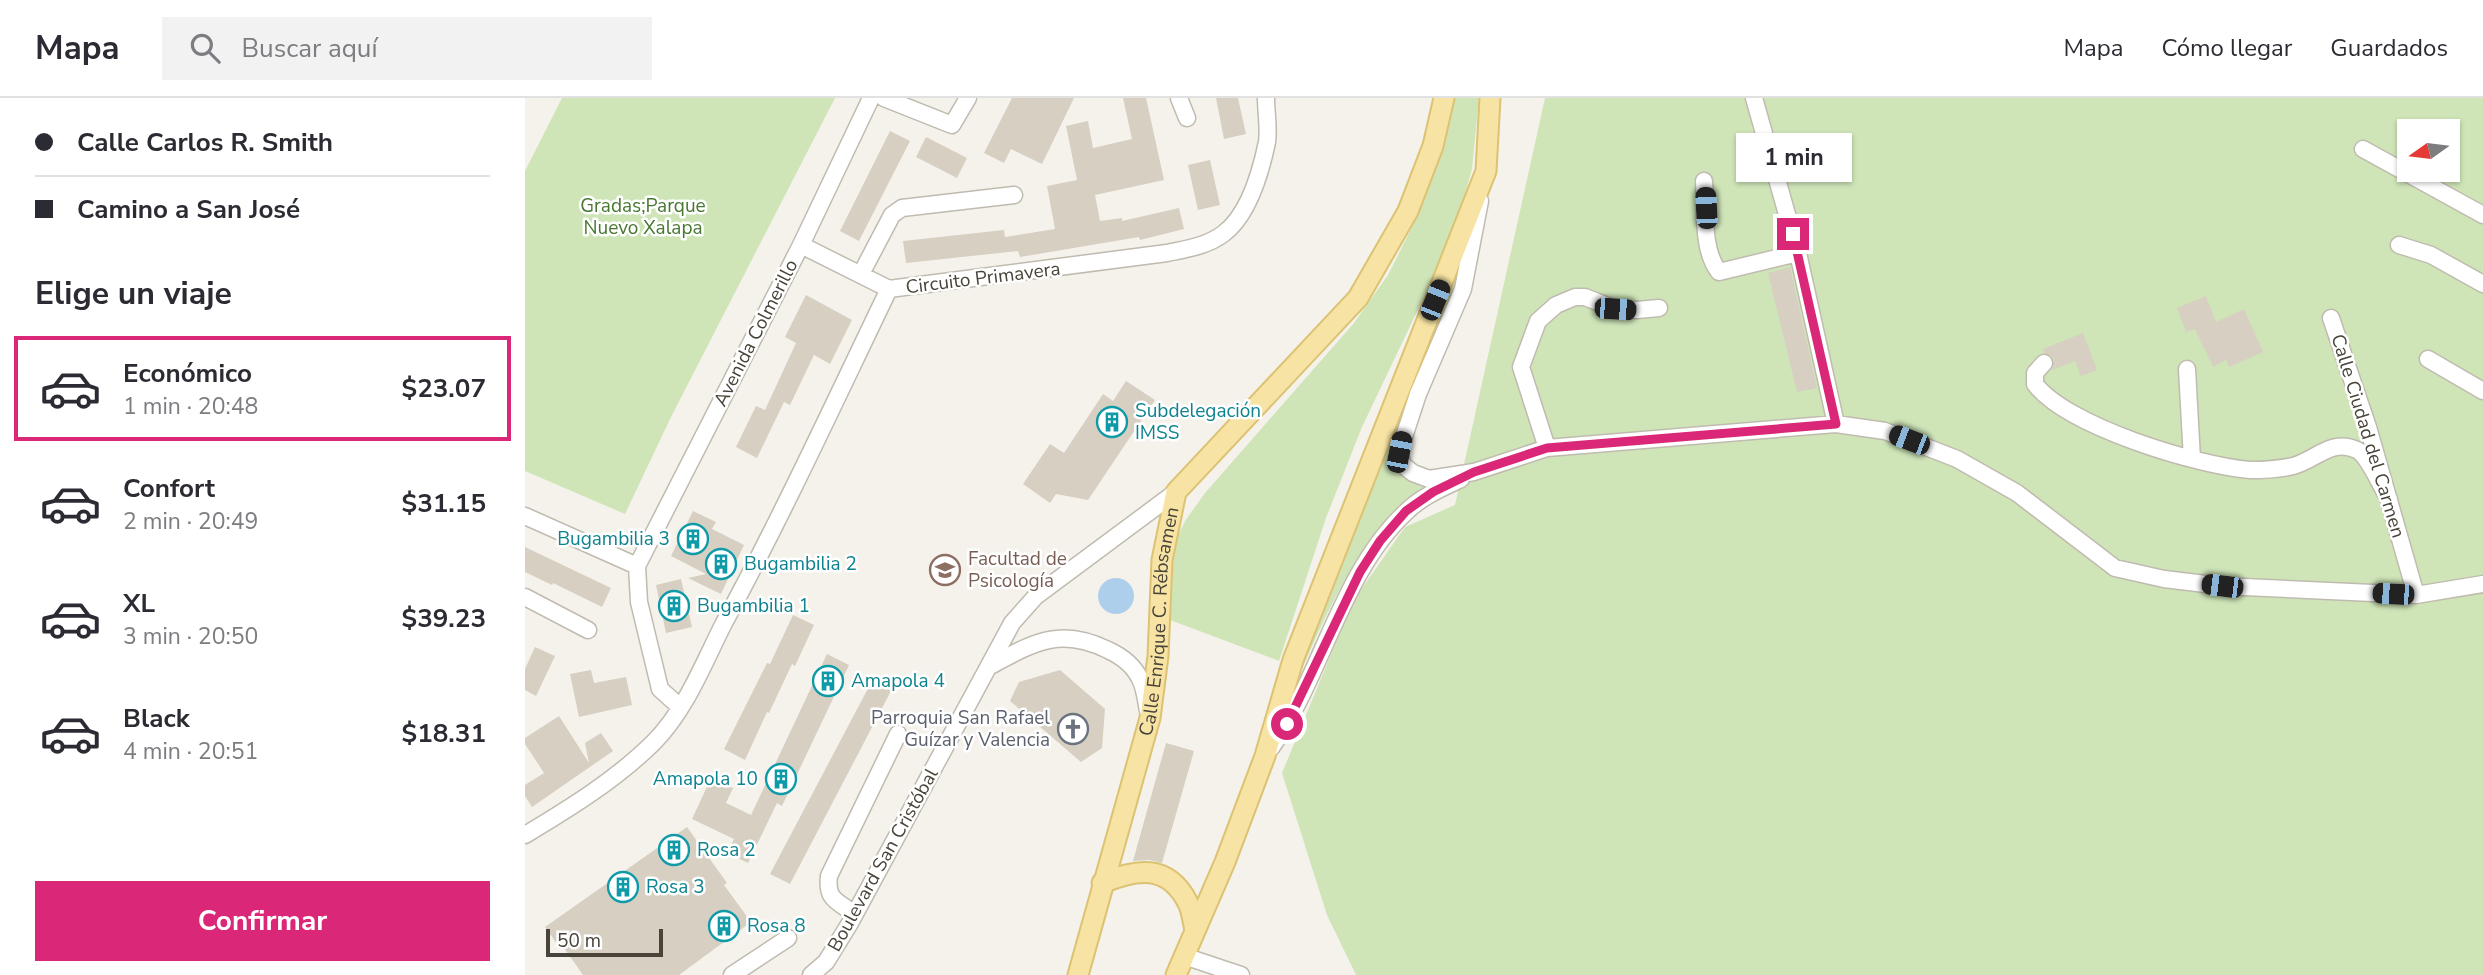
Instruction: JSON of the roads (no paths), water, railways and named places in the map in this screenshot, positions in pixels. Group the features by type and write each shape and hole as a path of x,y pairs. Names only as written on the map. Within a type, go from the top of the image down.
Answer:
{"main road":[{"name":"Calle Enrique C. Rébsamen","path":"1078,975 1102,883 1145,750 1158,656 1161,560 1176,492 1358,298 1408,211 1433,146 1444,98"},
{"path":"1176,975 1225,862 1265,756 1293,660 1486,171 1490,98"},
{"path":"1102,883 1141,871 1170,880 1188,904 1195,930"}],"street":[{"name":"Avenida Colmerillo","path":"637,566 801,246 871,98"},
{"path":"884,98 952,125 968,98"},
{"path":"1179,98 1187,118"},
{"name":"Circuito Primavera","path":"525,835 562,813 628,766 656,740 680,707 754,567 889,289 1167,253 1199,246 1224,233 1241,214 1255,181 1267,139 1266,98"},
{"path":"1754,98 1798,253 1836,424"},
{"path":"2363,149 2483,215"},
{"path":"1474,472 1429,479 1413,473 1403,465 1399,452 1418,394 1462,289 1486,171"},
{"path":"1704,181 1707,234 1713,263 1719,272 1798,253"},
{"path":"861,274 891,215 902,208 1014,195"},
{"path":"2399,245 2431,255 2483,284"},
{"path":"801,246 889,289"},
{"path":"1547,448 1521,367 1538,321 1556,305 1575,297 1585,297 1615,309 1659,308"},
{"name":"Calle Ciudad del Carmen","path":"2332,318 2368,427 2416,595"},
{"path":"2428,359 2483,391"},
{"path":"2044,363 2035,373 2035,384 2043,395 2099,428 2192,459 2252,470 2294,466 2332,446 2358,450 2368,459 2378,483 2389,499"},
{"path":"2187,369 2192,459"},
{"path":"1265,756 1287,724 1360,572 1380,541 1406,511 1433,492 1474,472 1547,448 1836,424 1885,431 1957,459 2017,493 2115,568 2164,579 2222,586 2416,595 2483,584"},
{"name":"Boulevard San Cristóbal","path":"811,975 826,962 855,914 1012,623 1036,596 1176,492"},
{"path":"525,516 637,566 639,602 660,689 680,707"},
{"path":"525,597 588,630"},
{"path":"990,666 1027,646 1062,637 1093,642 1119,655 1131,666 1140,679 1150,718"},
{"path":"855,914 830,897 827,890 829,876 898,734"},
{"path":"732,975 787,938"},
{"path":"1184,956 1241,975"}],"water":[{"path":"1116,578 1129,583 1134,596 1129,609 1116,614 1103,609 1098,596 1103,583"}],"place":[{"name":"Subdelegación IMSS","path":"1112,422"},
{"name":"Bugambilia 3","path":"693,539"},
{"name":"Bugambilia 2","path":"721,564"},
{"name":"Facultad de Psicología","path":"945,570"},
{"name":"Bugambilia 1","path":"674,606"},
{"name":"Amapola 4","path":"828,681"},
{"name":"Parroquia San Rafael Guízar y Valencia","path":"1073,729"},
{"name":"Amapola 10","path":"781,779"},
{"name":"Rosa 2","path":"674,850"},
{"name":"Rosa 3","path":"623,887"},
{"name":"Rosa 8","path":"724,926"}],"park label":[{"name":"Gradas;Parque Nuevo Xalapa","path":"643,217"}]}
